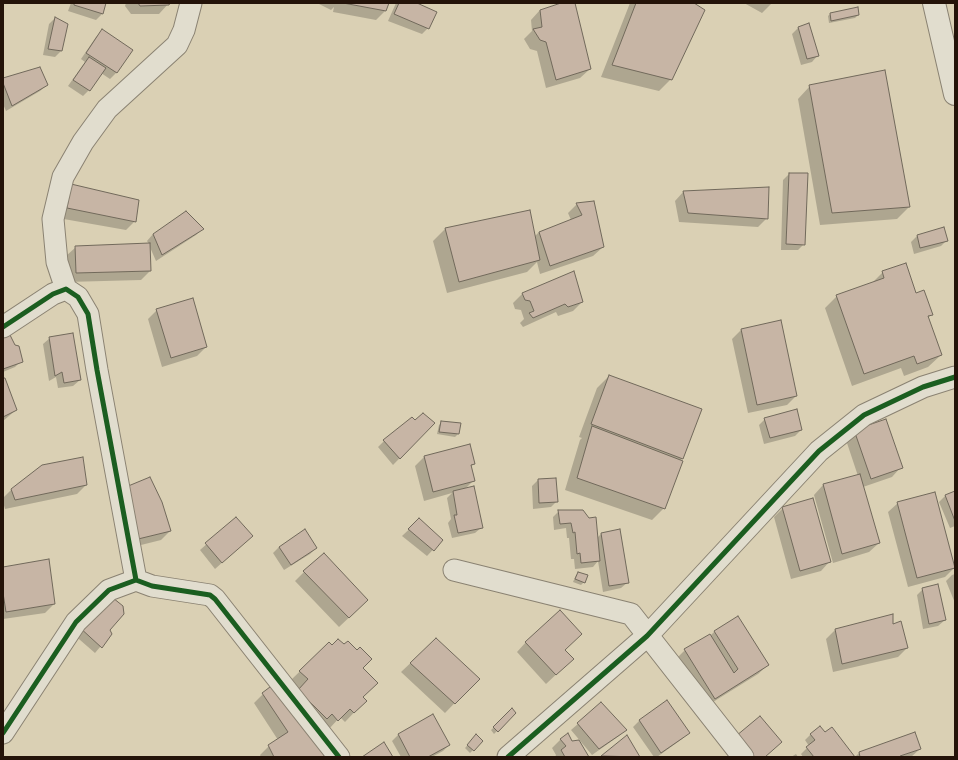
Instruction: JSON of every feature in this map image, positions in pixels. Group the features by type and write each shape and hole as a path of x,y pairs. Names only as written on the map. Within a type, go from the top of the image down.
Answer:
{"street":[{"path":"136,580 96,370 88,314 78,297 66,289 56,262 53,219 63,177 83,142 107,109 176,45 184,30 191,3"},
{"path":"934,3 955,94"},
{"path":"3,327 53,294 66,289"},
{"path":"508,757 647,636 819,451 864,415 923,387 955,377"},
{"path":"454,570 631,614 742,757"},
{"path":"3,733 76,622 109,590 136,580 152,586 210,595 215,599 339,757"}],"building":[{"path":"74,3 106,3 103,14 74,5"},
{"path":"138,3 170,3 169,5 140,6"},
{"path":"343,3 389,3 386,11"},
{"path":"399,3 417,3 437,12 429,29 394,14"},
{"path":"561,3 575,3 591,69 556,80 546,42 540,40 533,29 542,27 540,10"},
{"path":"636,3 694,3 705,10 672,80 612,65"},
{"path":"858,7 859,15 831,21 830,13"},
{"path":"55,17 68,24 62,51 48,49"},
{"path":"809,23 819,56 807,59 798,27"},
{"path":"102,29 133,50 117,73 86,53"},
{"path":"89,57 106,68 90,91 73,80"},
{"path":"40,67 48,85 12,106 3,83 3,78"},
{"path":"885,70 910,207 832,213 809,85"},
{"path":"789,173 808,173 805,245 786,244"},
{"path":"71,184 139,200 136,222 67,208"},
{"path":"769,187 768,219 688,213 683,191"},
{"path":"594,201 604,247 550,266 539,232 582,215 576,203"},
{"path":"530,210 540,260 459,282 445,228"},
{"path":"186,211 204,229 162,255 153,234"},
{"path":"944,227 948,241 920,248 917,235"},
{"path":"150,243 151,271 76,273 75,246"},
{"path":"906,263 916,293 924,290 933,315 928,316 942,355 917,364 914,356 864,374 836,295 884,278 882,271"},
{"path":"574,271 583,302 568,307 565,304 533,318 529,313 534,311 530,301 525,300 522,293"},
{"path":"193,298 207,347 171,358 156,309"},
{"path":"781,320 797,396 757,405 741,329"},
{"path":"3,329 9,333 15,345 19,346 23,362 3,369"},
{"path":"73,333 81,380 64,383 62,372 55,376 49,337"},
{"path":"609,375 702,409 683,459 591,424"},
{"path":"3,378 5,378 17,410 3,417"},
{"path":"797,409 802,430 770,438 764,418"},
{"path":"423,413 435,423 400,459 383,440 412,417 415,420"},
{"path":"886,419 903,468 871,479 854,430"},
{"path":"441,421 461,423 459,434 439,432"},
{"path":"592,426 683,461 665,509 577,478"},
{"path":"470,444 475,464 471,465 475,481 433,492 424,456"},
{"path":"83,457 87,485 15,500 11,489 42,465"},
{"path":"860,474 880,543 842,554 823,484"},
{"path":"150,477 162,502 171,531 134,540 121,489"},
{"path":"556,478 558,502 539,503 538,479"},
{"path":"474,486 483,528 458,533 454,515 457,515 453,491"},
{"path":"955,491 955,521 945,495"},
{"path":"935,492 955,568 917,578 897,502"},
{"path":"813,498 831,562 800,571 782,507"},
{"path":"558,510 583,510 589,518 596,517 600,561 581,563 580,553 577,554 575,532 573,533 571,523 560,524"},
{"path":"236,517 253,536 222,563 205,543"},
{"path":"419,518 443,540 434,551 408,529"},
{"path":"305,529 317,548 291,565 279,547"},
{"path":"620,529 629,583 609,586 601,533"},
{"path":"324,553 368,600 349,618 303,571"},
{"path":"49,559 55,604 6,612 3,593 3,567"},
{"path":"578,572 588,575 585,583 575,579"},
{"path":"938,584 946,620 929,624 922,588"},
{"path":"113,598 123,606 124,614 110,630 112,634 102,648 78,626"},
{"path":"560,610 582,634 565,650 574,659 556,675 525,642"},
{"path":"893,614 893,624 901,621 908,648 842,664 835,629"},
{"path":"738,616 769,665 715,699 684,649 710,634 734,673 738,669 714,631"},
{"path":"436,638 480,679 455,704 410,663"},
{"path":"338,639 344,644 348,641 357,650 360,647 372,659 363,668 378,683 363,697 367,701 354,713 350,709 338,721 332,714 327,719 298,690 308,679 299,671 329,642 332,645"},
{"path":"274,684 328,754 322,757 274,757 268,745 288,732 262,693"},
{"path":"667,700 690,733 661,753 639,720"},
{"path":"601,702 627,730 599,749 577,723"},
{"path":"512,708 516,713 498,732 493,727"},
{"path":"433,714 450,745 428,757 410,757 398,734"},
{"path":"760,716 782,742 765,757 754,757 736,736"},
{"path":"820,726 825,732 832,727 855,757 814,757 806,747 815,740 810,734"},
{"path":"915,732 921,749 900,757 860,757 859,752"},
{"path":"568,733 572,741 579,740 589,757 565,757 561,750 566,746 560,739"},
{"path":"476,734 483,741 474,751 467,745"},
{"path":"627,735 640,757 601,756"},
{"path":"384,742 393,757 362,757"}],"cycle path":[{"path":"3,327 53,294 66,289 78,297 88,314 136,580"},
{"path":"508,757 647,636 819,451 864,415 923,387 955,377"},
{"path":"3,733 76,622 109,590 136,580 152,586 210,595 215,599 339,757"}]}
